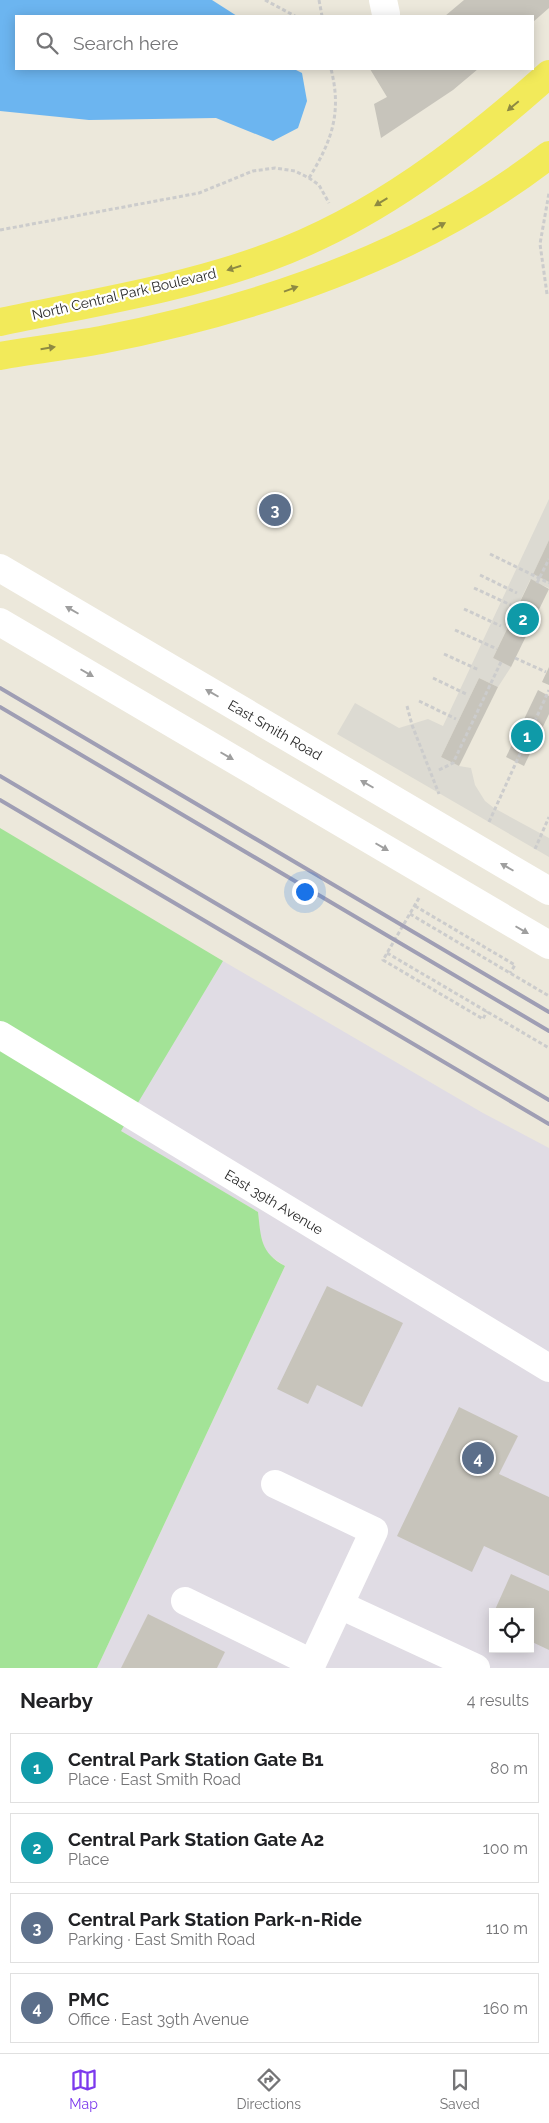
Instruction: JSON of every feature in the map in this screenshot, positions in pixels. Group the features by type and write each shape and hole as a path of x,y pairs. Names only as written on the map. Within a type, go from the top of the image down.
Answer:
{"main road":[{"name":"North Central Park Boulevard","path":"0,322 172,286 267,258 304,243 386,199 430,169 477,135 549,74"},
{"path":"0,356 102,340 227,310 343,271 395,248 482,202 549,155"}],"street":[{"name":"East Smith Road","path":"0,568 549,892"},
{"path":"0,622 549,945"},
{"name":"East 39th Avenue","path":"0,1035 549,1368"},
{"path":"185,1600 311,1666 374,1531 275,1484"},
{"path":"340,1605 433,1659 476,1668"}],"path":[{"path":"265,0 293,15"},
{"path":"319,0 322,15"},
{"path":"308,178 319,161 331,133 337,109 331,70"},
{"path":"0,230 199,193 253,171 275,168 295,171 319,185 327,196 329,205"},
{"path":"547,294 540,244 549,193"},
{"path":"490,554 549,583"},
{"path":"538,583 549,559"},
{"path":"480,575 517,592"},
{"path":"474,588 511,605"},
{"path":"464,609 501,626"},
{"path":"455,630 497,649"},
{"path":"444,654 479,670"},
{"path":"515,658 546,672"},
{"path":"439,770 453,763 501,662"},
{"path":"433,678 468,695"},
{"path":"488,822 549,690"},
{"path":"419,701 456,719"},
{"path":"407,706 412,725 439,794"},
{"path":"535,849 549,816"},
{"path":"421,896 383,960 482,1019 487,1011"},
{"path":"415,906 515,965 510,973"},
{"path":"410,914 549,996"},
{"path":"387,953 549,1048"}],"shaded area":[{"path":"549,499 549,540 533,574 549,582 549,588 530,580 493,658 511,667 498,687 479,678 441,757 459,766 471,768 475,785 485,801 494,808 549,838 549,857 337,734 355,703 399,728 428,719 443,726"},
{"path":"223,961 483,1113 549,1148 549,1668 97,1668 285,1266 266,1253 260,1233 258,1212 120,1131"}],"green space":[{"path":"0,828 223,961 121,1131 258,1212 261,1237 266,1250 285,1266 97,1668 0,1668"}],"water":[{"path":"0,0 212,0 235,15 15,15 15,70 296,70 302,73 307,101 298,128 273,141 216,118 89,120 0,111"}],"building":[{"path":"464,0 549,0 549,8 534,21 534,15 446,15"},
{"path":"371,70 477,70 453,90 381,138 374,104 387,97"},
{"path":"549,540 549,582 533,574"},
{"path":"531,579 549,589 511,667 493,658"},
{"path":"549,667 549,685 542,682"},
{"path":"479,678 498,687 459,766 441,757"},
{"path":"538,690 549,696 549,714 524,766 506,757"},
{"path":"327,1286 403,1323 362,1407 317,1385 308,1404 277,1389"},
{"path":"459,1407 518,1436 499,1474 549,1497 549,1576 484,1546 472,1572 397,1536"},
{"path":"511,1574 549,1591 549,1650 534,1643 534,1608 496,1608"},
{"path":"148,1614 225,1652 217,1668 121,1668"}],"railway":[{"path":"0,688 549,1012"},
{"path":"0,707 549,1031"},
{"path":"0,776 549,1100"},
{"path":"0,800 549,1124"}],"place":[{"name":"Central Park Station Park-n-Ride","path":"275,510"},
{"name":"Central Park Station Gate A2","path":"523,619"},
{"name":"Central Park Station Gate B1","path":"527,736"},
{"name":"PMC","path":"478,1458"}]}
